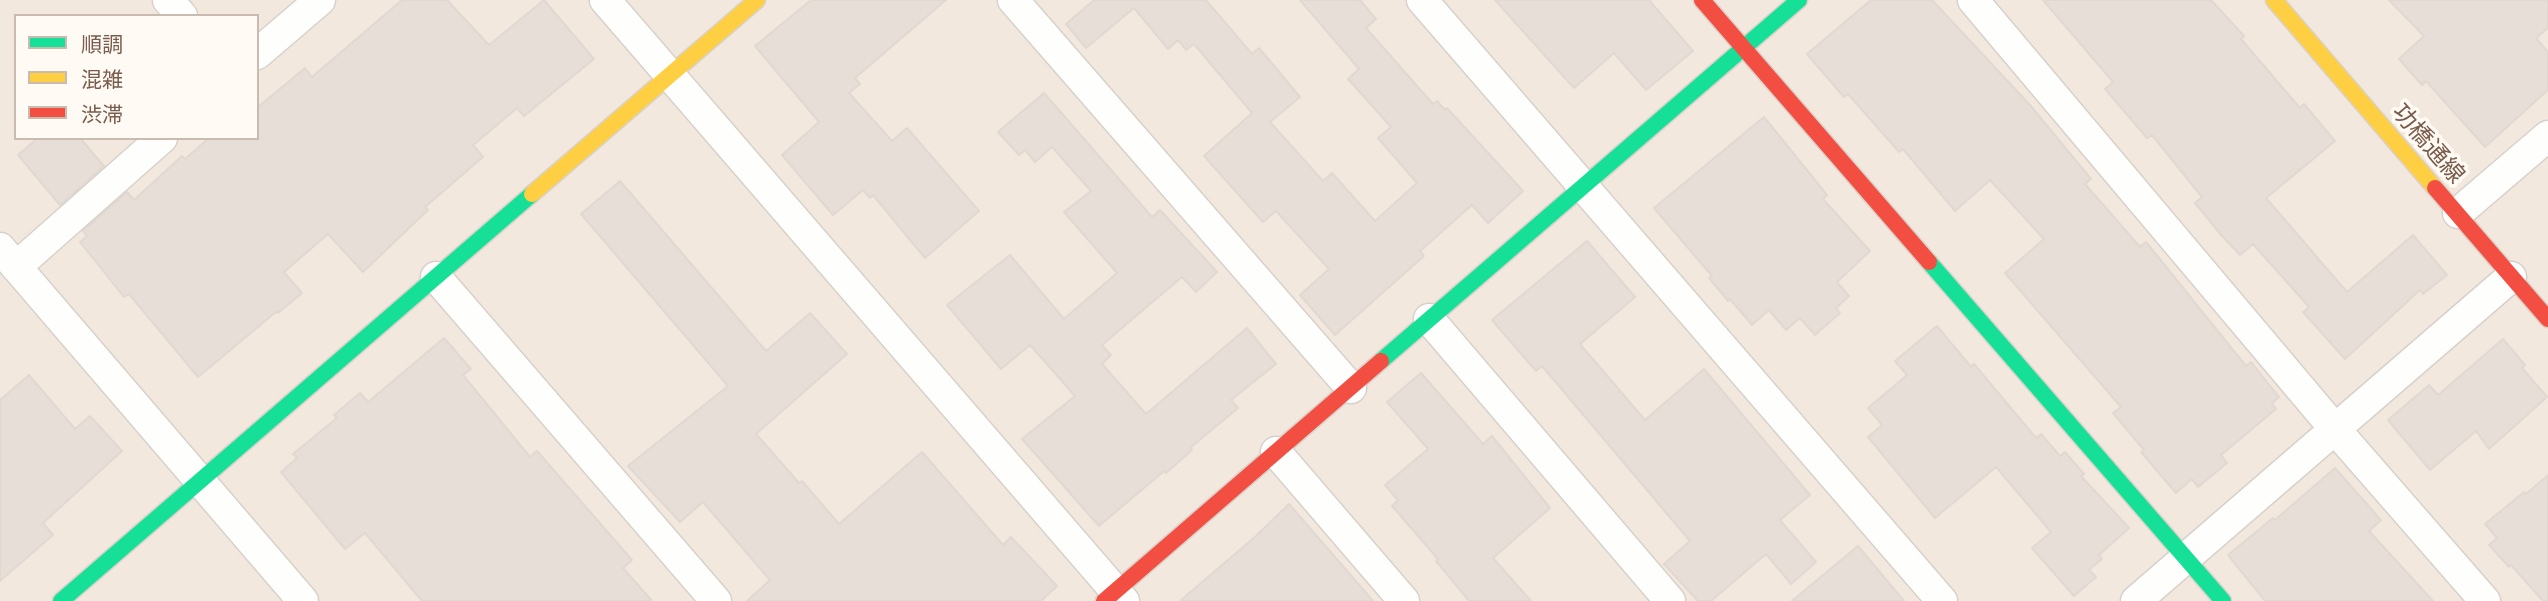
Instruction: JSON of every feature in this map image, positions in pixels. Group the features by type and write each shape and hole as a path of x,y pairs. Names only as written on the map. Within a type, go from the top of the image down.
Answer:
{"street":[{"path":"168,0 180,14"},
{"path":"259,52 320,0"},
{"path":"605,0 1114,598 1276,452 1799,0"},
{"path":"61,601 757,0"},
{"path":"1013,0 1351,388"},
{"path":"1422,0 1942,601"},
{"path":"1702,0 2223,601"},
{"path":"1973,0 2334,428 2485,601"},
{"name":"功橋通線","path":"2274,0 2548,319"},
{"path":"2458,214 2548,136"},
{"path":"159,140 8,258 303,601"},
{"path":"436,277 716,601"},
{"path":"2136,601 2511,277"},
{"path":"1429,319 1670,601"},
{"path":"1276,452 1404,601"}],"shaded area":[{"path":"0,0 2548,0 2548,601 0,601"}],"building":[{"path":"402,0 447,0 489,45 544,0 594,59 524,116 517,108 473,145 483,157 425,207 428,210 363,272 328,234 284,272 302,293 198,377 129,294 124,297 80,242 87,236 83,231 127,192 134,200 182,156 185,159 207,140 259,140 259,106 305,68 312,77"},
{"path":"811,0 946,0 855,78 860,84 849,93 892,141 907,128 979,211 925,258 873,195 870,198 863,190 833,215 782,155 819,122 755,46"},
{"path":"1094,0 1206,0 1252,54 1259,48 1300,97 1270,122 1323,181 1332,173 1375,221 1417,183 1378,138 1391,127 1348,79 1359,69 1300,0 1360,0 1376,19 1366,28 1433,104 1437,101 1445,110 1447,108 1523,191 1488,223 1472,205 1420,251 1424,256 1335,335 1300,295 1329,269 1276,211 1263,222 1204,156 1252,113 1194,44 1186,50 1178,40 1168,49 1134,8 1086,48 1066,24"},
{"path":"1495,0 1649,0 1693,51 1646,90 1614,53 1574,88"},
{"path":"1871,0 1932,0 2030,105 2091,179 2085,184 2140,247 2146,242 2246,366 2251,362 2279,397 2272,403 2276,409 2221,455 2227,463 2198,487 2192,479 2176,493 2141,452 2144,450 2113,413 2121,407 2005,273 2044,239 1990,180 1955,211 1903,149 1899,152 1848,94 1844,97 1807,54"},
{"path":"2043,0 2211,0 2244,36 2241,39 2300,108 2304,104 2335,141 2266,198 2347,292 2413,235 2447,275 2423,294 2420,290 2345,359 2303,312 2309,307 2253,244 2240,255 2222,236 2195,203 2202,197 2152,135 2147,138 2105,89 2113,82"},
{"path":"2389,0 2548,0 2548,28 2536,38 2548,52 2548,90 2485,147 2426,81 2422,85 2399,59 2424,36"},
{"path":"1044,93 1152,217 1160,210 1217,272 1196,292 1182,277 1102,345 1111,355 1102,364 1146,414 1247,328 1276,364 1231,400 1238,408 1190,448 1192,450 1166,473 1164,471 1099,526 1022,439 1075,396 1030,345 1001,369 947,305 1010,255 1064,319 1117,273 1064,212 1091,191 1052,147 1035,162 1025,150 1019,155 998,132"},
{"path":"1764,117 1827,195 1823,199 1870,251 1837,282 1849,296 1836,308 1840,313 1815,335 1800,318 1786,330 1769,310 1752,325 1730,299 1728,301 1709,278 1712,276 1654,208"},
{"path":"36,140 82,140 104,166 60,205 18,155"},
{"path":"620,181 766,351 810,313 847,354 756,434 839,524 922,452 1003,545 1011,537 1057,586 1041,601 747,601 770,580 703,502 680,522 628,466 728,386 581,214"},
{"path":"1587,241 1635,297 1580,344 1645,420 1704,369 1810,495 1780,520 1816,562 1791,584 1766,554 1711,601 1698,601 1664,564 1690,541 1542,366 1536,371 1492,320"},
{"path":"1937,326 1971,367 1974,364 2036,438 2041,434 2060,456 2065,452 2084,474 2081,476 2129,528 2099,555 2102,559 2089,570 2096,577 2074,596 2032,548 2051,532 1996,467 1935,518 1868,437 1882,425 1868,408 1907,375 1895,361"},
{"path":"444,338 471,369 463,375 530,457 537,451 632,560 623,568 652,601 422,601 365,533 345,549 281,472 297,458 293,454 337,418 334,415 360,393 368,402"},
{"path":"2503,339 2525,365 2522,368 2547,397 2489,449 2476,431 2430,470 2388,420 2429,385 2438,395"},
{"path":"1421,373 1483,444 1492,436 1550,508 1493,558 1531,601 1469,601 1436,561 1438,559 1392,506 1398,500 1385,485 1428,449 1387,402"},
{"path":"29,375 75,429 90,416 122,451 43,523 53,535 0,581 0,400"},
{"path":"2335,468 2381,520 2369,531 2433,601 2265,601 2228,555 2273,518 2275,520"},
{"path":"2548,475 2548,601 2543,601 2489,545 2497,538 2485,524"},
{"path":"1289,504 1373,601 1180,601 1256,536"},
{"path":"1858,546 1904,601 1792,601"}],"traffic: fast":[{"path":"1381,361 1799,0"},
{"path":"61,601 532,194"},
{"path":"1929,262 2223,601"}],"traffic: slow":[{"path":"532,194 757,0"},
{"path":"2274,0 2435,188"}],"traffic: jam":[{"path":"1702,0 1929,262"},
{"path":"2435,188 2548,319"},
{"path":"1104,601 1381,361"}]}
